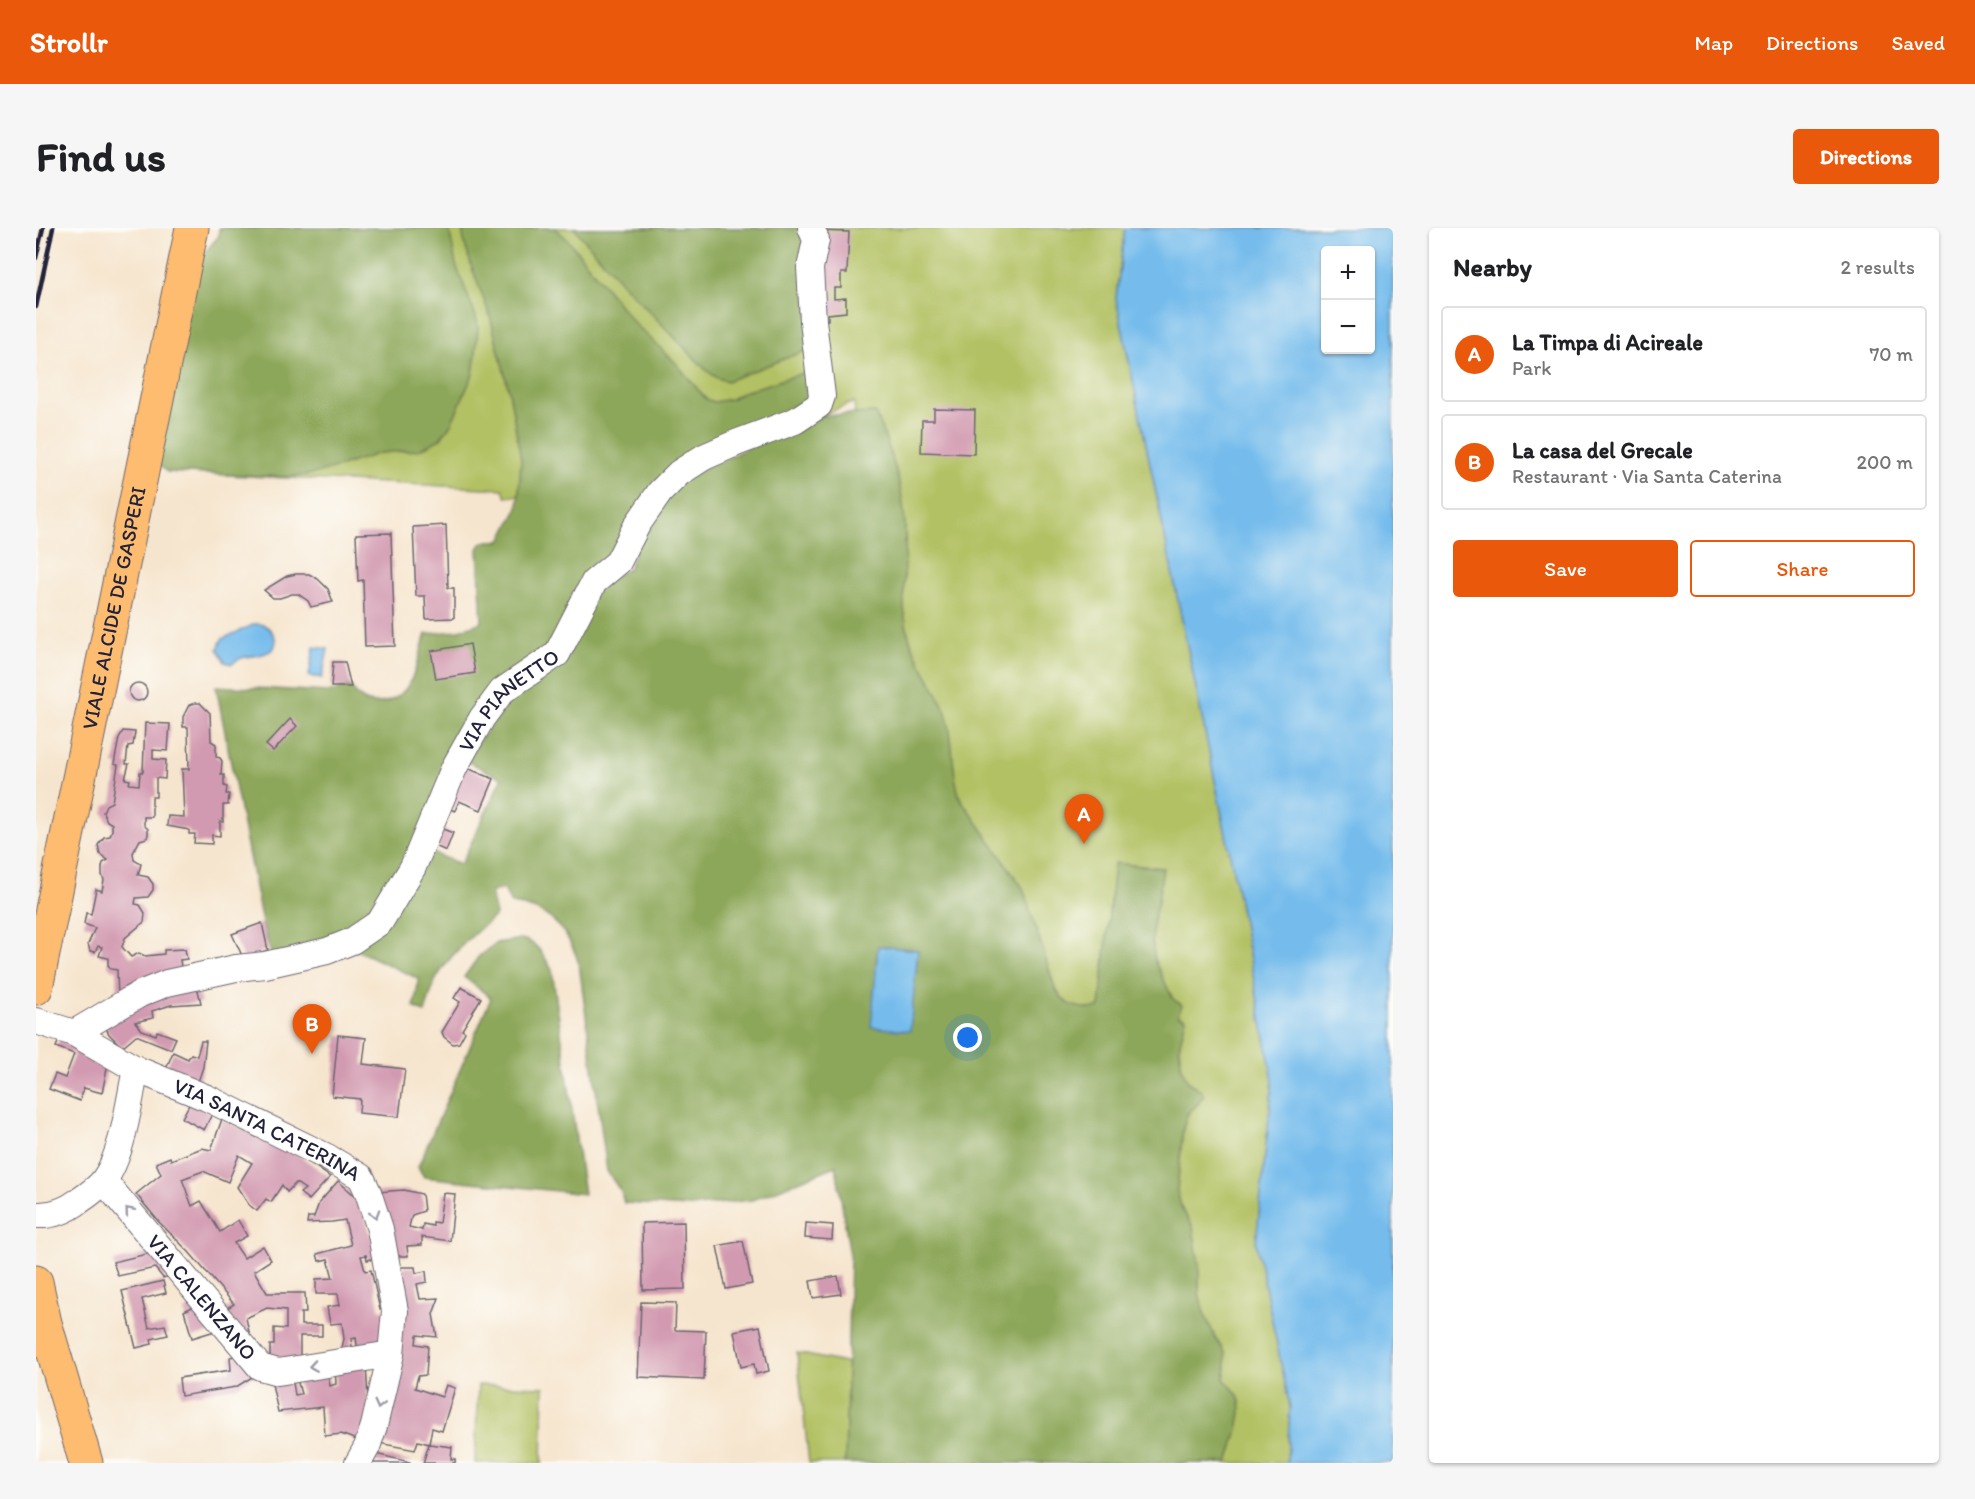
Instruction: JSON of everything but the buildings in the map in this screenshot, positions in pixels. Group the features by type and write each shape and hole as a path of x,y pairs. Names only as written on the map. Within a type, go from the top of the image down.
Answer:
{"main road":[{"name":"VIALE ALCIDE DE GASPERI","path":"36,907 177,228"},
{"name":"VIALE ALCIDE DE GASPERI","path":"36,988 192,228"},
{"path":"36,1282 45,1323 86,1463"},
{"path":"36,1348 69,1463"}],"street":[{"name":"VIA PIANETTO","path":"74,1033 140,994 167,983 327,951 352,941 380,922 413,867 454,768 482,718 502,691 557,654 594,582 618,562 637,525 660,492 679,473 704,457 736,442 795,421 819,405 822,396 813,321 810,268 816,240 811,228"},
{"name":"VIA SANTA CATERINA","path":"36,1021 74,1033 136,1069 207,1098 327,1157 361,1177 380,1229 395,1311 391,1354 367,1448 358,1463"},
{"path":"36,1215 66,1210 104,1181 114,1162 136,1069"},
{"path":"127,1113 156,1089 172,1084"},
{"name":"VIA CALENZANO","path":"104,1181 260,1367 278,1372 391,1354"}],"green space":[{"path":"219,228 1125,228 1116,298 1230,854 1273,1080 1256,1243 1290,1407 1287,1463 809,1463 797,1353 887,1372 881,743 854,402 679,473 664,434 515,496 506,497 503,489 167,472 214,242 219,236"},
{"path":"219,228 449,228 456,265 478,326 473,374 451,424 440,439 418,450 380,453 323,472 285,477 167,472 156,462 194,264 219,236"},
{"path":"462,228 555,228 569,241 633,322 675,362 706,399 714,402 731,399 743,392 813,370 814,387 807,405 698,453 552,648 498,687 375,920 273,960 262,923 216,686 328,692 351,687 362,699 370,702 390,701 407,687 412,678 426,634 457,631 482,622 478,549 485,542 501,541 518,507 521,459 509,391 490,316 472,268"},
{"path":"574,228 806,228 810,349 727,381 717,378 706,370 622,283"},
{"path":"875,413 891,455 902,498 905,541 904,604 907,629 914,650 946,713 960,798 1023,888 1055,988 1065,1001 1082,1008 1100,1007 1114,863 1163,868 1153,921 1152,941 1155,962 1173,999 1182,1005 1178,1015 1186,1018 1179,1047 1182,1069 1188,1082 1204,1095 1188,1113 1183,1129 1177,1191 1182,1210 1193,1227 1199,1265 1199,1293 1204,1313 1225,1353 1224,1379 1236,1393 1241,1405 1240,1422 1228,1463 845,1463 850,1256 836,1166 752,1200 689,1207 624,1203 621,1192 607,1171 579,964 569,940 555,922 536,910 511,904 504,889 491,892 496,915 463,945 441,971 435,981 425,1013 414,1007 419,979 354,949 429,852 461,864 502,778 464,760 601,584 629,568 643,526 683,478 813,418"},
{"path":"521,939 536,946 552,970 584,1194 424,1177 418,1167 491,998 464,977 479,956 496,943"},
{"path":"478,1385 544,1387 542,1463 475,1463"}],"water":[{"path":"1125,228 1393,228 1393,1463 1287,1463 1290,1407 1256,1243 1273,1080 1230,854 1116,298"},
{"path":"255,624 266,626 271,631 276,641 274,648 264,654 241,658 232,664 225,662 218,649 222,639"},
{"path":"314,647 328,649 322,678 309,676"},
{"path":"878,946 918,950 910,1031 871,1027"}],"railway":[{"path":"36,258 43,228"},
{"path":"36,307 53,228"}],"place":[{"name":"La Timpa di Acireale","path":"1084,844"},
{"name":"La casa del Grecale","path":"312,1054"}]}
